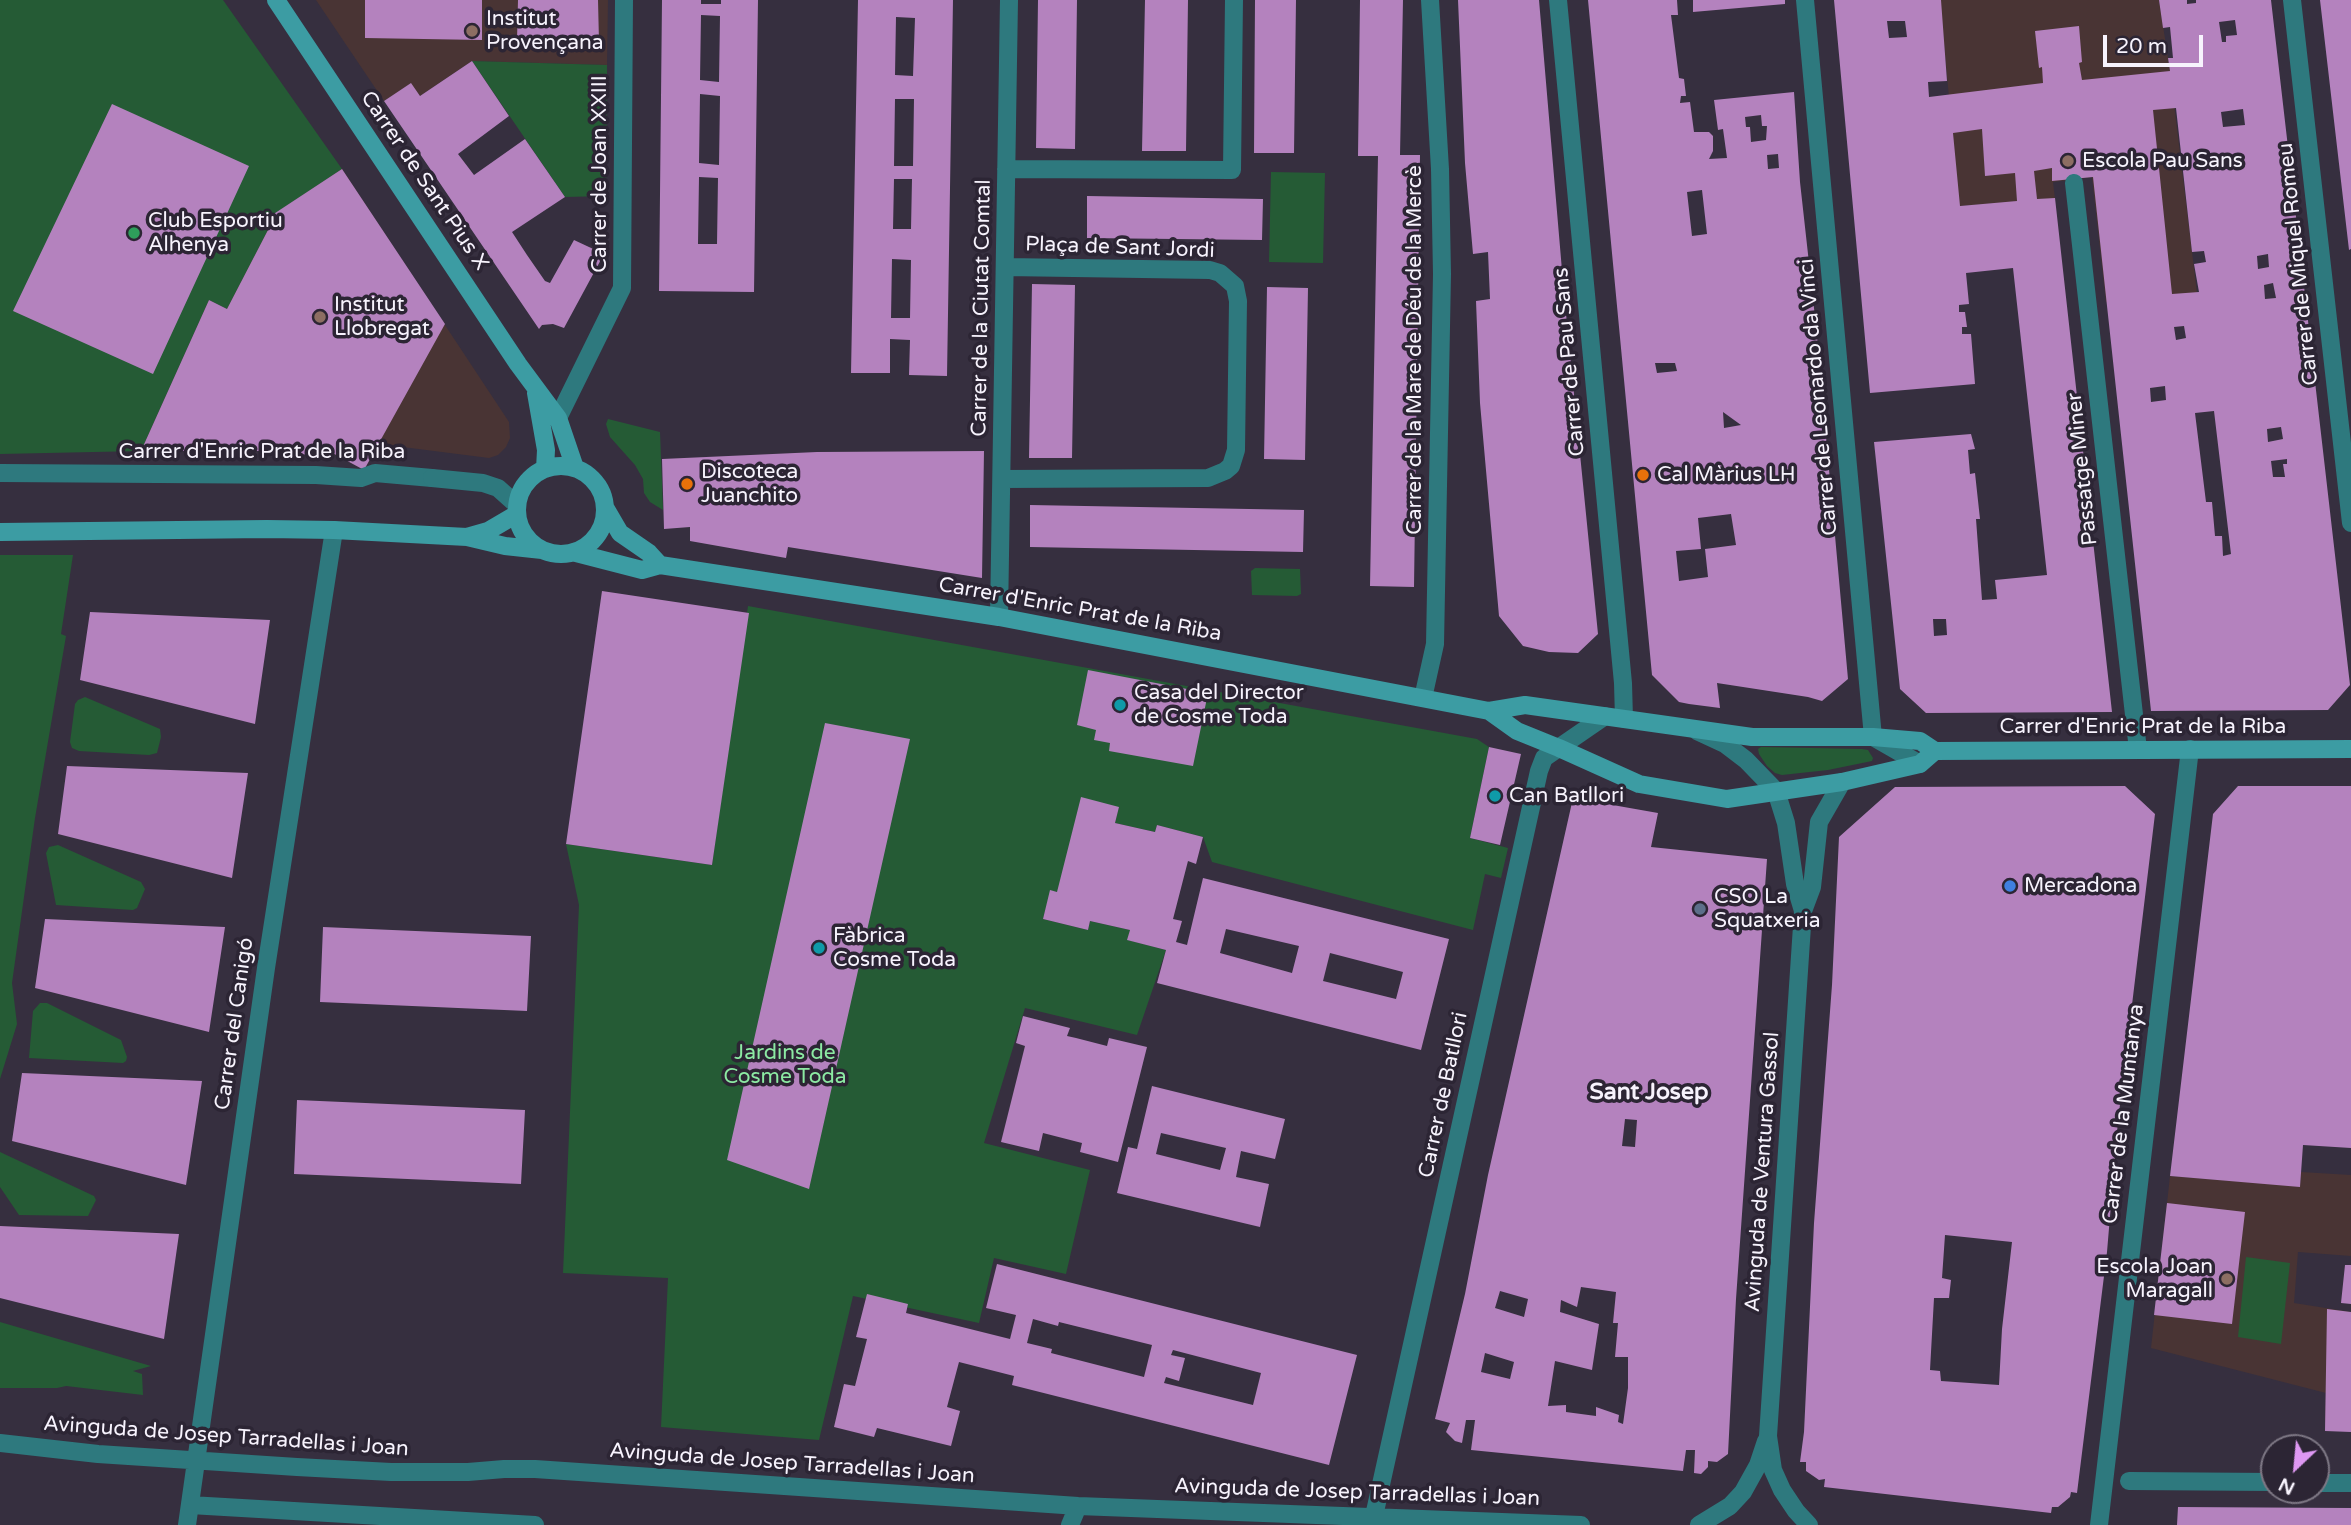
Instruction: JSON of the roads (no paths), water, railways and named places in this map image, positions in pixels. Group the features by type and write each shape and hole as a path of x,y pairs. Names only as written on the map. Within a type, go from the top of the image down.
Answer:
{"street":[{"name":"Carrer de Sant Pius X","path":"276,0 558,418 575,468"},
{"name":"Carrer de Joan XXIII","path":"558,418 622,288 624,0"},
{"name":"Carrer de la Ciutat Comtal","path":"999,617 1009,0"},
{"path":"1006,169 1232,170 1234,0"},
{"name":"Carrer de la Mare de Déu de la Mercè","path":"1423,698 1436,644 1441,274 1440,169 1430,0"},
{"name":"Carrer de Pau Sans","path":"1558,0 1621,669 1614,718"},
{"name":"Carrer de Leonardo da Vinci","path":"1805,0 1873,737"},
{"name":"Carrer de Miquel Romeu","path":"2292,0 2351,523"},
{"name":"Passatge Miner","path":"2074,183 2138,750"},
{"name":"Plaça de Sant Jordi","path":"1002,479 1208,478 1226,471 1231,466 1236,450 1238,315 1235,286 1220,273 1210,270 1005,267"},
{"name":"Carrer de Sant Pius X","path":"534,386 546,450 545,469"},
{"path":"542,550 528,540 519,525 517,510 521,490 531,477 545,469 556,466 575,468 590,477 602,491 606,509 620,533 649,553 660,565"},
{"name":"Carrer d'Enric Prat de la Riba","path":"0,473 316,475 361,478 375,473 483,483 498,488 517,510"},
{"path":"0,532 334,530 467,537 559,555 576,553 591,544 602,530 606,509"},
{"path":"467,537 488,531 517,510"},
{"name":"Carrer del Canigó","path":"187,1525 266,968 334,530"},
{"name":"Carrer d'Enric Prat de la Riba","path":"576,553 642,570 660,565 999,617 1489,711 1525,705 1752,737 1873,737 1920,740 1935,751 2351,749"},
{"name":"Carrer d'Enric Prat de la Riba","path":"1489,711 1517,731 1639,784 1727,799 1842,782 1920,764 1935,751"},
{"name":"Carrer de Batllori","path":"1374,1516 1539,771 1544,758 1614,718"},
{"name":"Avinguda de Ventura Gassol","path":"1690,728 1726,744 1776,791 1786,823 1795,884 1803,911"},
{"path":"1873,737 1920,764"},
{"name":"Carrer de la Muntanya","path":"2099,1525 2190,749"},
{"name":"Avinguda de Ventura Gassol","path":"1809,1525 1782,1490 1773,1469 1768,1436 1803,911 1812,887 1819,822 1842,782"},
{"name":"Avinguda de Ventura Gassol","path":"1699,1525 1730,1506 1743,1492 1758,1465 1768,1436"},
{"name":"Avinguda de Josep Tarradellas i Joan","path":"0,1443 99,1454 391,1472 535,1469 1078,1506 1581,1525"},
{"path":"2129,1481 2260,1482"},
{"path":"2330,1483 2351,1483"},
{"path":"190,1505 535,1525"},
{"path":"1070,1525 1078,1506"}],"place":[{"name":"Institut Provençana","path":"472,31"},
{"name":"Escola Pau Sans","path":"2068,161"},
{"name":"Club Esportiu Alhenya","path":"134,233"},
{"name":"Institut Llobregat","path":"320,317"},
{"name":"Cal Màrius LH","path":"1643,475"},
{"name":"Discoteca Juanchito","path":"687,484"},
{"name":"Casa del Director de Cosme Toda","path":"1120,705"},
{"name":"Can Batllori","path":"1495,796"},
{"name":"Mercadona","path":"2010,886"},
{"name":"CSO La Squatxeria","path":"1700,909"},
{"name":"Fàbrica Cosme Toda","path":"819,948"},
{"name":"Escola Joan Maragall","path":"2227,1279"}],"district":[{"name":"Sant Josep","path":"1649,1093"}],"park label":[{"name":"Jardins de Cosme Toda","path":"785,1065"}]}
